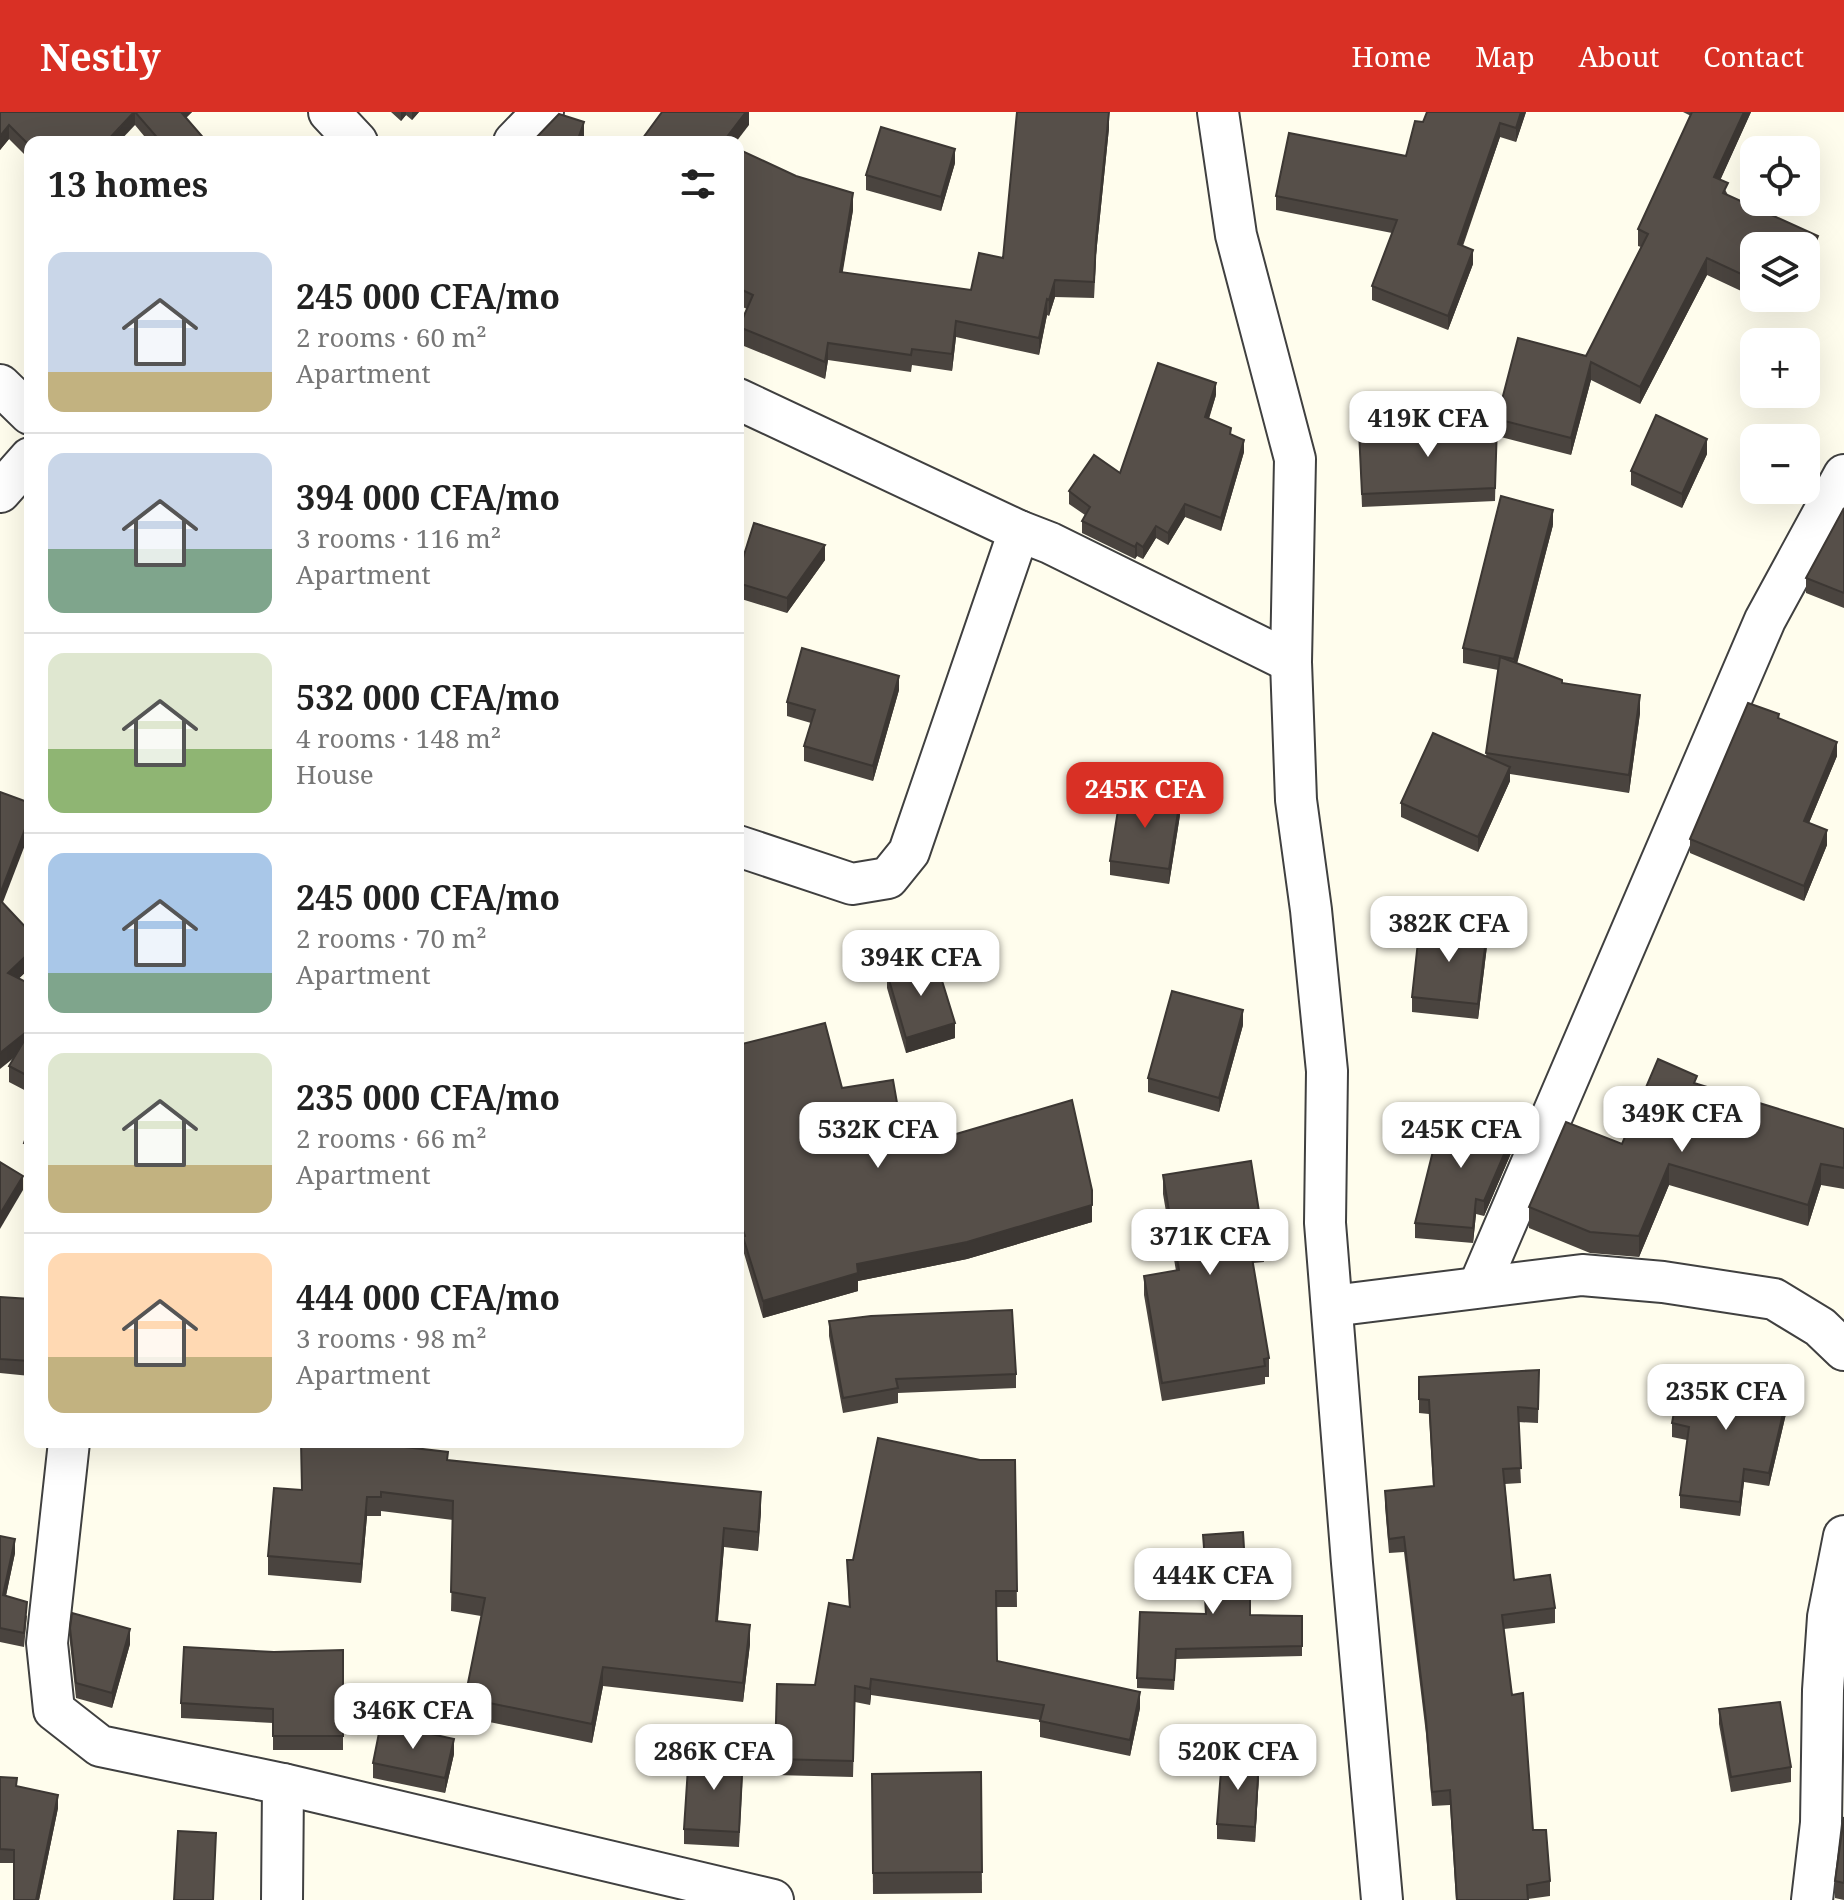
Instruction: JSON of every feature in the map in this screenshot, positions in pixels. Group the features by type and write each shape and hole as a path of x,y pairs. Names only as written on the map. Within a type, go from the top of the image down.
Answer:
{"street":[{"path":"329,112 351,136"},
{"path":"520,136 543,112"},
{"path":"1218,112 1236,235 1295,459 1291,662 1296,800 1311,910 1327,1071 1325,1223 1382,1900"},
{"path":"0,385 24,408"},
{"path":"744,402 1050,543 1291,662"},
{"path":"0,492 24,465"},
{"path":"1479,1286 1765,620 1844,475"},
{"path":"744,848 852,884 888,878 909,852 1019,531"},
{"path":"1332,1306 1582,1275 1663,1282 1774,1299 1820,1327 1844,1350"},
{"path":"68,1448 47,1643 54,1710 100,1746 283,1784 773,1900"},
{"path":"1812,1900 1821,1823 1823,1690 1828,1617 1844,1536"},
{"path":"282,1900 283,1784"}],"building":[{"path":"0,112 134,112 112,136 24,136 24,140 9,125 0,136"},
{"path":"135,112 181,112 202,136 156,136"},
{"path":"662,112 746,112 728,136 644,136"},
{"path":"1017,112 1109,112 1094,282 1055,280 1047,299 1039,338 956,321 952,354 912,349 911,355 828,343 825,362 744,329 744,316 753,295 744,291 744,152 796,176 853,193 840,272 971,290 979,253 1003,258"},
{"path":"1427,112 1521,112 1516,128 1500,123 1458,244 1473,250 1448,316 1372,286 1397,220 1276,196 1289,133 1406,156 1415,121 1423,122"},
{"path":"1692,112 1744,112 1714,177 1728,183 1723,193 1740,201 1740,216 1774,216 1809,232 1740,232 1740,273 1707,258 1640,387 1591,362 1571,438 1497,419 1518,338 1586,356 1648,234 1638,229"},
{"path":"559,114 584,122 579,136 538,136"},
{"path":"881,127 955,149 941,197 866,175"},
{"path":"1158,363 1216,383 1205,417 1231,428 1230,434 1244,440 1221,518 1185,504 1168,533 1156,526 1143,547 1137,543 1135,547 1082,521 1090,507 1069,491 1094,455 1120,473"},
{"path":"1656,415 1707,439 1682,494 1631,471"},
{"path":"1497,424 1495,488 1362,494 1359,431"},
{"path":"1501,496 1553,510 1514,659 1463,648"},
{"path":"1844,508 1844,593 1806,578"},
{"path":"754,523 825,545 787,598 744,585 744,555"},
{"path":"802,648 899,676 873,766 804,746 815,710 787,702"},
{"path":"1500,657 1562,680 1562,683 1640,695 1629,775 1486,753"},
{"path":"1748,703 1837,742 1804,821 1827,830 1804,886 1690,839"},
{"path":"1433,733 1510,767 1478,837 1401,803"},
{"path":"1121,791 1180,800 1169,869 1110,861"},
{"path":"0,792 24,801 24,832 0,894"},
{"path":"0,900 24,926 24,958 8,973 24,981 24,1034 0,1053"},
{"path":"1420,923 1487,931 1478,1004 1412,997"},
{"path":"935,958 955,1023 906,1038 887,973"},
{"path":"1172,991 1243,1010 1219,1098 1148,1078"},
{"path":"825,1023 842,1088 893,1080 905,1149 1072,1100 1092,1190 1092,1205 967,1242 857,1264 858,1273 763,1301 744,1240 744,1043"},
{"path":"24,1041 24,1074 9,1066"},
{"path":"1658,1059 1697,1076 1694,1083 1844,1129 1844,1168 1821,1164 1808,1205 1669,1164 1639,1236 1590,1232 1529,1207 1566,1122 1622,1144"},
{"path":"1443,1111 1515,1129 1484,1201 1476,1199 1473,1228 1415,1223"},
{"path":"1251,1161 1264,1243 1250,1246 1269,1358 1264,1359 1265,1366 1162,1383 1144,1276 1179,1270 1163,1175"},
{"path":"0,1162 23,1176 0,1214"},
{"path":"0,1297 24,1299 24,1361 0,1359"},
{"path":"1012,1310 1016,1374 896,1379 898,1388 843,1398 829,1321 871,1316"},
{"path":"1682,1369 1789,1388 1769,1473 1744,1469 1740,1502 1680,1495 1689,1427 1672,1423"},
{"path":"1539,1370 1538,1409 1518,1407 1521,1468 1503,1469 1514,1580 1550,1575 1555,1608 1502,1615 1512,1695 1523,1693 1533,1830 1546,1830 1550,1881 1527,1885 1528,1900 1457,1900 1450,1790 1432,1792 1404,1537 1389,1539 1385,1491 1434,1486 1429,1400 1419,1399 1419,1377"},
{"path":"878,1438 980,1460 1015,1460 1017,1591 996,1591 997,1661 1140,1692 1130,1740 1040,1721 1044,1705 871,1679 870,1689 855,1686 853,1761 775,1759 777,1684 815,1685 829,1603 850,1607 847,1560 853,1560"},
{"path":"301,1448 414,1448 448,1452 447,1460 761,1492 758,1532 724,1528 716,1621 750,1625 743,1683 603,1667 592,1724 465,1698 485,1598 451,1592 453,1501 381,1492 381,1497 367,1497 361,1564 268,1556 274,1488 302,1490"},
{"path":"1243,1532 1250,1615 1302,1616 1302,1646 1176,1649 1174,1680 1137,1678 1140,1612 1206,1614 1205,1598 1208,1598 1203,1535"},
{"path":"0,1536 15,1539 3,1595 27,1602 24,1633 0,1628"},
{"path":"72,1613 130,1629 112,1693 76,1683 70,1628"},
{"path":"184,1647 274,1652 343,1650 343,1736 273,1736 273,1709 181,1703"},
{"path":"1780,1702 1791,1767 1731,1777 1719,1709"},
{"path":"381,1723 454,1739 445,1778 373,1763"},
{"path":"689,1752 743,1755 739,1832 684,1829"},
{"path":"1222,1757 1259,1759 1255,1827 1217,1824"},
{"path":"981,1772 982,1872 873,1873 872,1774"},
{"path":"0,1777 17,1778 16,1786 58,1795 36,1900 14,1900 14,1850 0,1849"},
{"path":"1844,1817 1844,1883 1835,1881"},
{"path":"178,1831 216,1833 213,1900 174,1900"}]}
